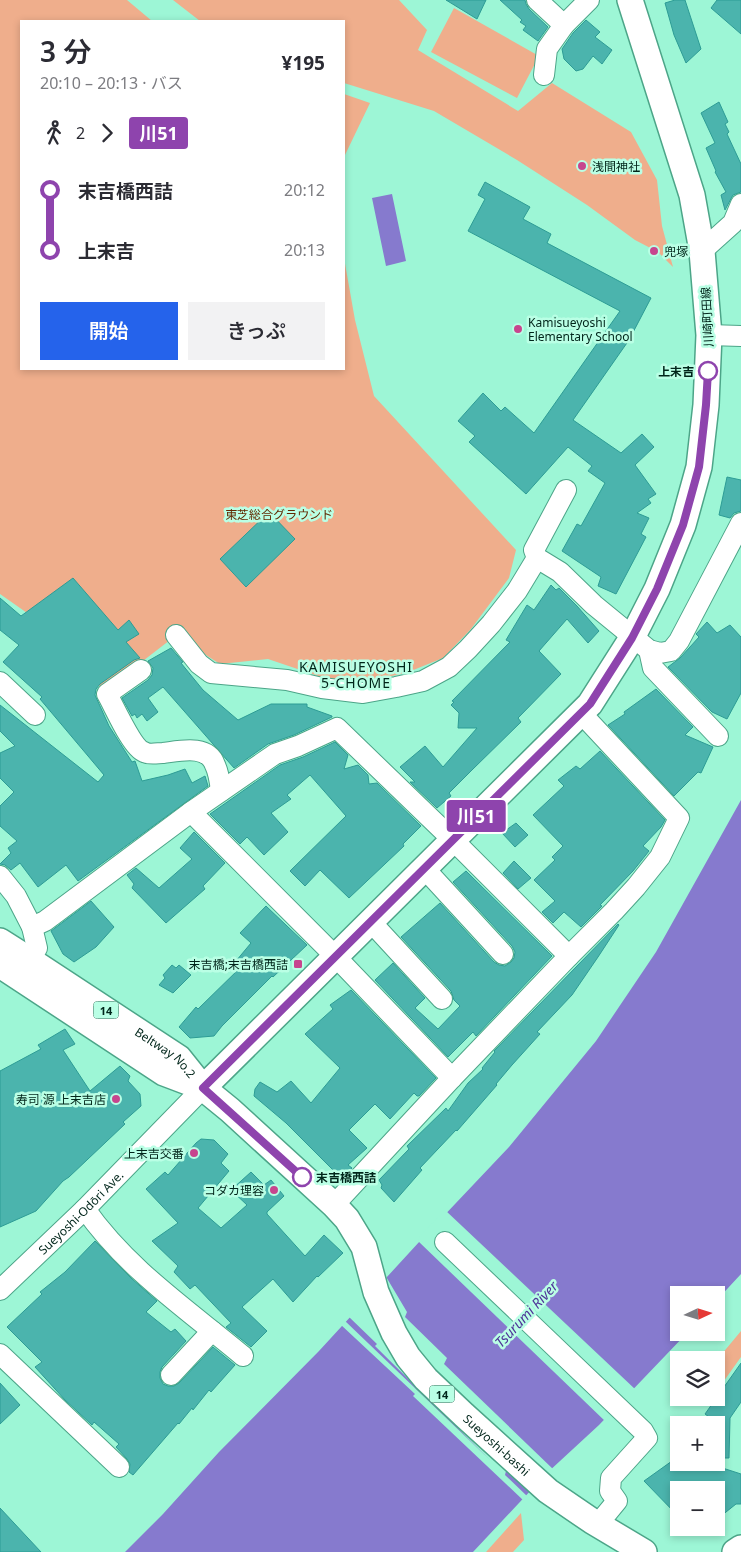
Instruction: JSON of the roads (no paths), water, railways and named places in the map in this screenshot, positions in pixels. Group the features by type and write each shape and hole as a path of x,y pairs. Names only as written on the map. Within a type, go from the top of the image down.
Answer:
{"main road":[{"name":"川崎町田線","path":"203,1088 590,704 640,644 657,589 683,525 699,467 706,405 709,336 702,251 692,195 630,0"},
{"name":"Beltway No.2","path":"0,941 179,1058 203,1088"},
{"name":"Beltway No.2","path":"0,965 164,1072 203,1088"},
{"name":"14","path":"203,1088 230,1110 334,1205"},
{"name":"Sueyoshi-bashi","path":"334,1205 347,1219 364,1247 376,1292 384,1312 408,1357 426,1379 548,1491 598,1524"},
{"name":"14","path":"598,1524 644,1552"},
{"path":"735,1552 741,1548"}],"street":[{"path":"537,0 564,26"},
{"path":"544,75 547,49 564,26 589,0"},
{"path":"702,251 733,223 741,204"},
{"path":"709,336 741,336"},
{"path":"566,490 534,550 537,558 560,572 594,605 640,644 660,653 671,651 679,641 741,522"},
{"path":"176,635 199,664 211,673 288,680 322,688 363,693 396,687 423,681 449,667 491,624 518,590 537,558"},
{"path":"640,644 653,668 718,736"},
{"path":"141,670 107,694 135,745 144,752 156,754 194,750 204,752 211,757 215,764 222,791"},
{"path":"0,682 35,714"},
{"path":"334,1205 452,1078 614,911 660,858 679,818 580,712"},
{"path":"32,927 45,922 191,812 276,754 337,728 569,956"},
{"path":"191,812 336,957 452,1078"},
{"path":"424,868 503,954"},
{"path":"0,876 16,896 32,927 37,948 30,960"},
{"path":"371,922 442,999"},
{"name":"Sueyoshi-Odōri Ave.","path":"1,1286 85,1209 203,1088"},
{"path":"85,1209 100,1230 132,1263 171,1299 243,1356"},
{"path":"445,1242 643,1431 647,1438 611,1478 610,1491 617,1501 598,1524"},
{"path":"171,1375 212,1331"},
{"path":"0,1354 119,1467"}],"water":[{"path":"392,194 406,261 386,266 372,198"},
{"name":"Tsurumi River","path":"741,800 741,1274 725,1291 725,1286 670,1286 670,1341 679,1341 599,1425 547,1473 473,1552 125,1552 163,1514 219,1452 319,1351 509,1147 596,1041 656,952"}],"place":[{"name":"浅間神社","path":"582,166"},
{"name":"兜塚","path":"654,251"},
{"name":"Kamisueyoshi Elementary School","path":"518,329"},
{"name":"上末吉","path":"708,371"},
{"name":"末吉橋;末吉橋西詰","path":"298,964"},
{"name":"寿司 源 上末吉店","path":"116,1099"},
{"name":"上末吉交番","path":"194,1153"},
{"name":"末吉橋西詰","path":"302,1177"},
{"name":"コダカ理容","path":"274,1190"}],"district":[{"name":"KAMISUEYOSHI 5-CHOME","path":"356,674"}],"park label":[{"name":"東芝総合グラウンド","path":"279,514"}]}
